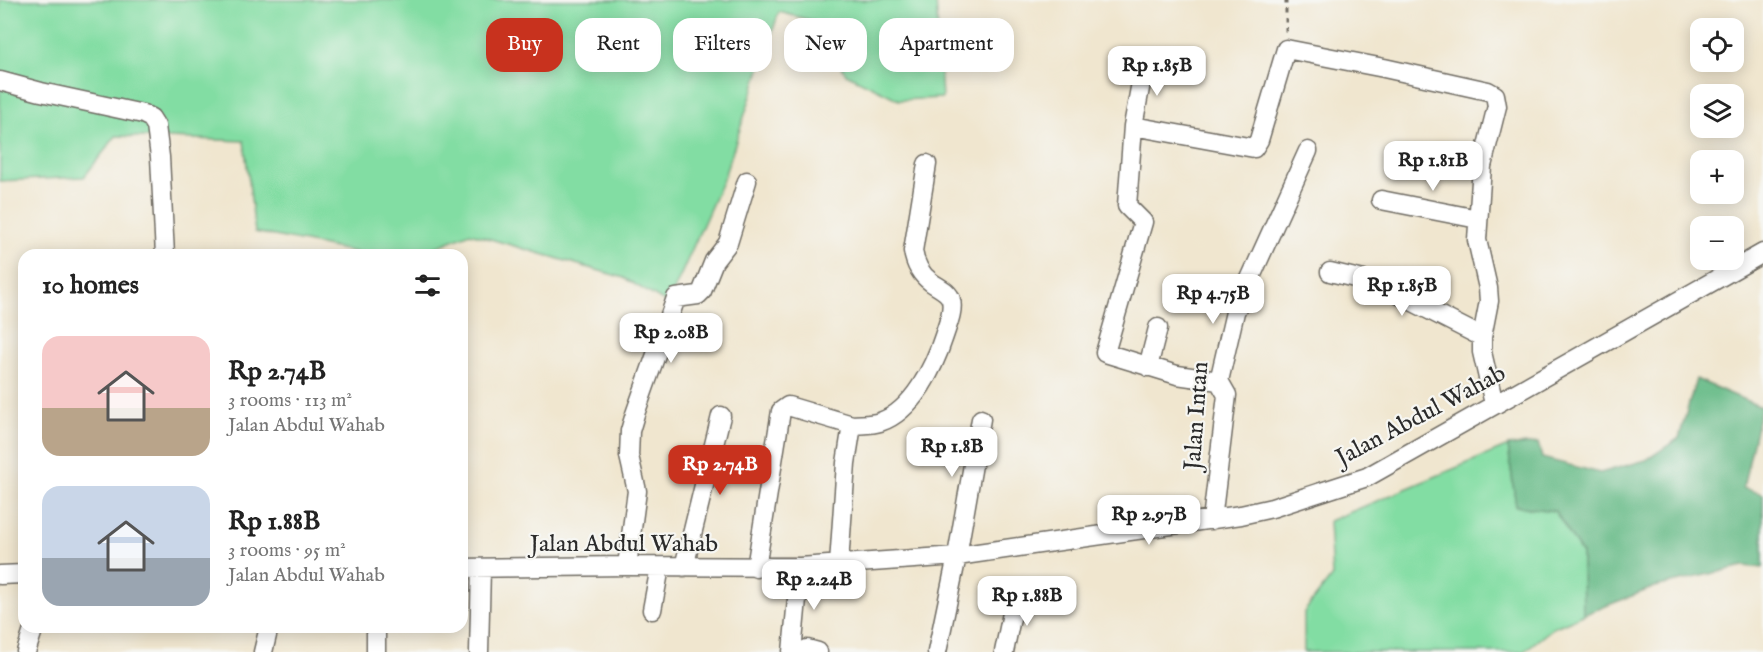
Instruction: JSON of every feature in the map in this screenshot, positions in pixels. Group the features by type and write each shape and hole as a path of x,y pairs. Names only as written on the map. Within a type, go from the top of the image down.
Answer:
{"street":[{"path":"1134,126 1254,148 1259,140 1286,49 1407,73 1488,91 1495,95 1497,106 1482,166 1478,219 1478,240 1489,301 1482,337 1482,352 1494,404"},
{"path":"1145,61 1134,126 1127,206 1143,222 1105,353 1178,375 1219,381"},
{"path":"0,81 41,93 142,114 151,118 156,126 160,157 165,249"},
{"name":"Jalan Intan","path":"1212,520 1227,395 1219,381 1235,312 1308,151"},
{"path":"756,568 781,411 788,406 852,425 881,422 913,397 936,357 948,324 951,300 947,293 923,275 916,265 913,251 927,164"},
{"path":"627,566 637,491 629,456 630,431 635,414 676,298 698,295 702,291 714,261 728,243 747,181"},
{"path":"1381,200 1478,219"},
{"name":"Jalan Abdul Wahab","path":"468,568 800,567 957,556 1212,520 1272,508 1367,477 1763,254"},
{"path":"1330,272 1376,283 1482,337"},
{"path":"1148,367 1158,328"},
{"path":"684,567 721,416"},
{"path":"937,652 957,556 981,419"},
{"path":"839,564 846,463 852,425"},
{"path":"652,610 660,567"},
{"path":"800,567 806,651"},
{"path":"479,652 481,568"},
{"path":"0,575 18,574"},
{"path":"1004,652 1016,594"},
{"path":"26,652 32,633"},
{"path":"263,652 268,633"},
{"path":"376,633 376,652"}],"path":[{"path":"1286,0 1286,49"}],"green space":[{"path":"0,0 936,0 937,18 879,18 879,72 940,72 942,98 899,100 846,74 845,72 867,72 867,18 802,18 779,12 772,33 772,18 673,18 673,72 759,72 724,177 668,304 624,278 470,233 431,249 340,249 255,232 244,141 116,136 84,177 0,181"},
{"path":"1696,379 1761,407 1743,488 1763,494 1763,568 1743,566 1655,587 1583,615 1582,554 1555,511 1516,506 1508,446 1538,443 1542,458 1600,473 1646,460 1679,438"},
{"path":"1508,446 1516,506 1555,511 1582,554 1583,615 1553,628 1523,652 1304,652 1304,612 1332,576 1329,521"}]}
